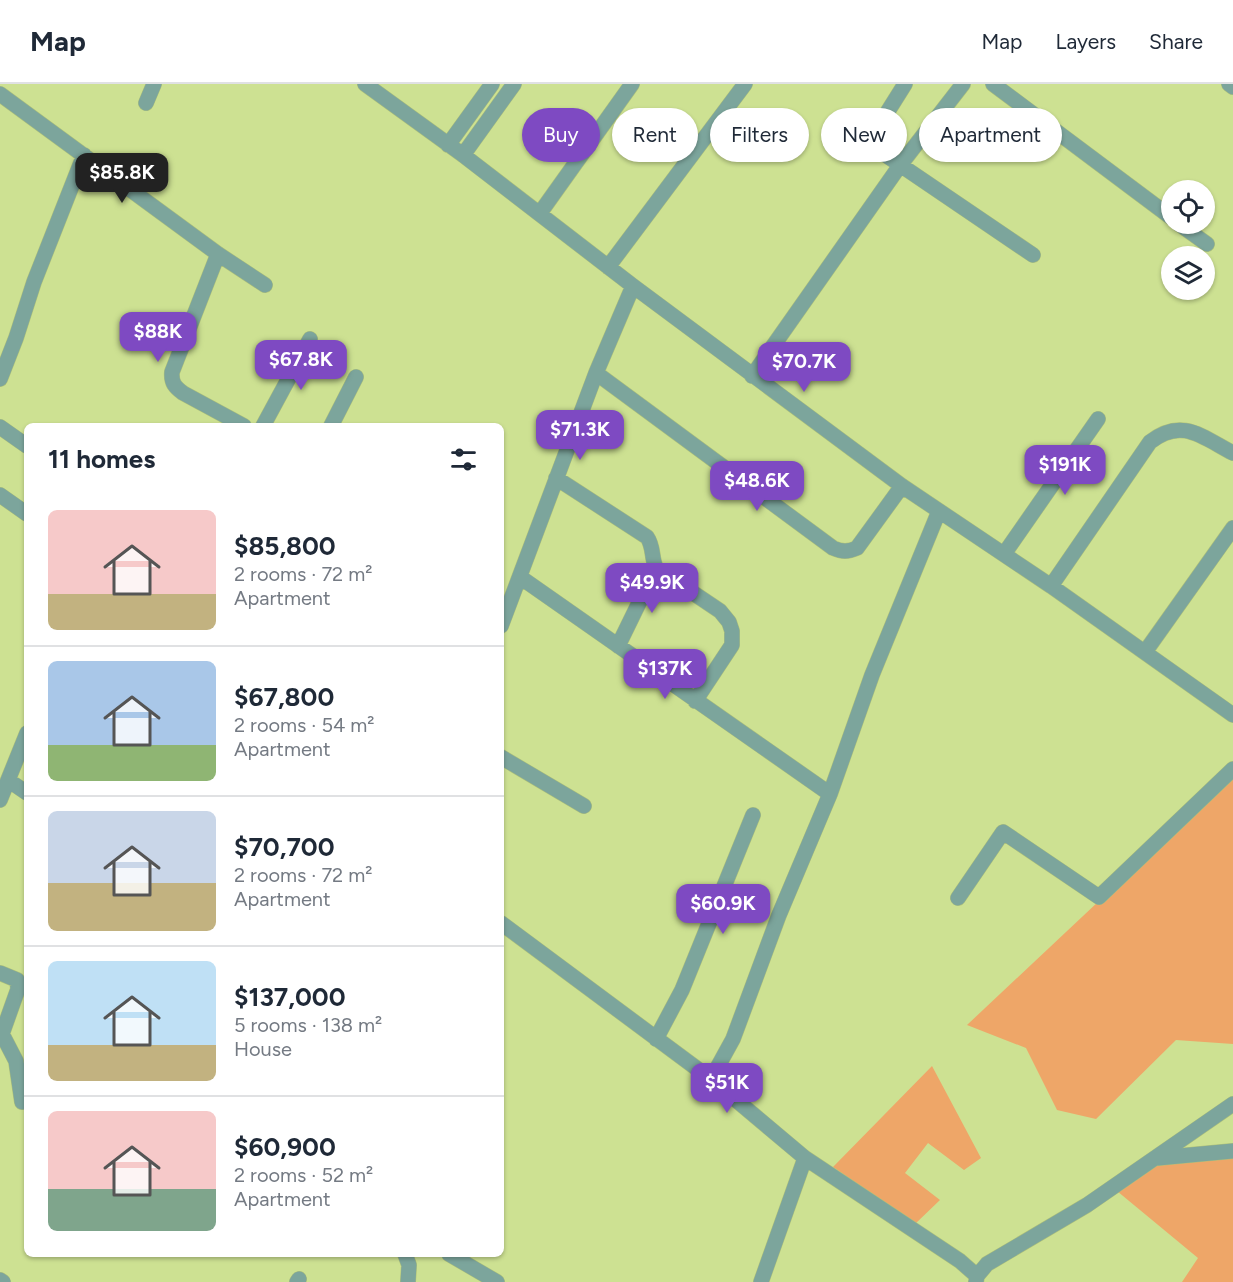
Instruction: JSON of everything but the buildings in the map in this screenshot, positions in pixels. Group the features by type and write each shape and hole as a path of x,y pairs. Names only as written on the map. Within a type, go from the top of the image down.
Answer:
{"street":[{"path":"146,103 154,84"},
{"path":"365,84 463,155 633,286 710,341 752,376 902,486 1051,586 1233,715"},
{"path":"448,145 492,84"},
{"path":"463,155 514,84"},
{"path":"540,213 632,84"},
{"path":"608,267 745,84"},
{"path":"905,84 868,143 1033,255"},
{"path":"752,376 901,164 963,84"},
{"path":"993,84 1161,210"},
{"path":"1228,84 1233,87"},
{"path":"0,94 218,254 265,285"},
{"path":"0,379 34,282 84,155"},
{"path":"1193,234 1207,244"},
{"path":"218,254 172,372 171,380 175,387 183,393 233,423"},
{"path":"504,618 596,373 633,286"},
{"path":"265,423 310,339"},
{"path":"596,373 841,552 849,552 857,548 902,486"},
{"path":"333,423 356,377"},
{"path":"1004,554 1098,419"},
{"path":"0,427 24,444"},
{"path":"1051,586 1150,442 1161,433 1175,429 1188,429 1233,453"},
{"path":"556,478 646,537 651,543 652,559 656,568 720,611 729,622 732,631 732,645 695,701"},
{"path":"0,495 24,512"},
{"path":"711,1079 733,1039 779,915 830,794 872,675 939,511"},
{"path":"1145,652 1233,528"},
{"path":"618,646 656,568"},
{"path":"520,577 830,794"},
{"path":"0,800 6,773 24,739"},
{"path":"504,759 584,806"},
{"path":"958,898 1003,832 1099,897 1233,769"},
{"path":"6,773 24,791"},
{"path":"656,1039 682,990 753,815"},
{"path":"504,925 711,1079 805,1158 960,1261 976,1279 987,1264 1087,1205 1233,1104"},
{"path":"0,972 17,980 18,989 2,1034 16,1061 22,1102"},
{"path":"1155,1159 1233,1151"},
{"path":"761,1282 805,1158"},
{"path":"406,1257 409,1265 408,1282"},
{"path":"454,1257 497,1282"}],"shaded area":[{"path":"1233,775 1233,1044 1176,1040 1096,1119 1057,1110 1026,1048 967,1025"},
{"path":"932,1066 981,1158 964,1170 928,1143 905,1173 940,1200 915,1224 833,1167"},
{"path":"1233,1156 1233,1282 1182,1282 1198,1258 1117,1191 1160,1162"}]}
